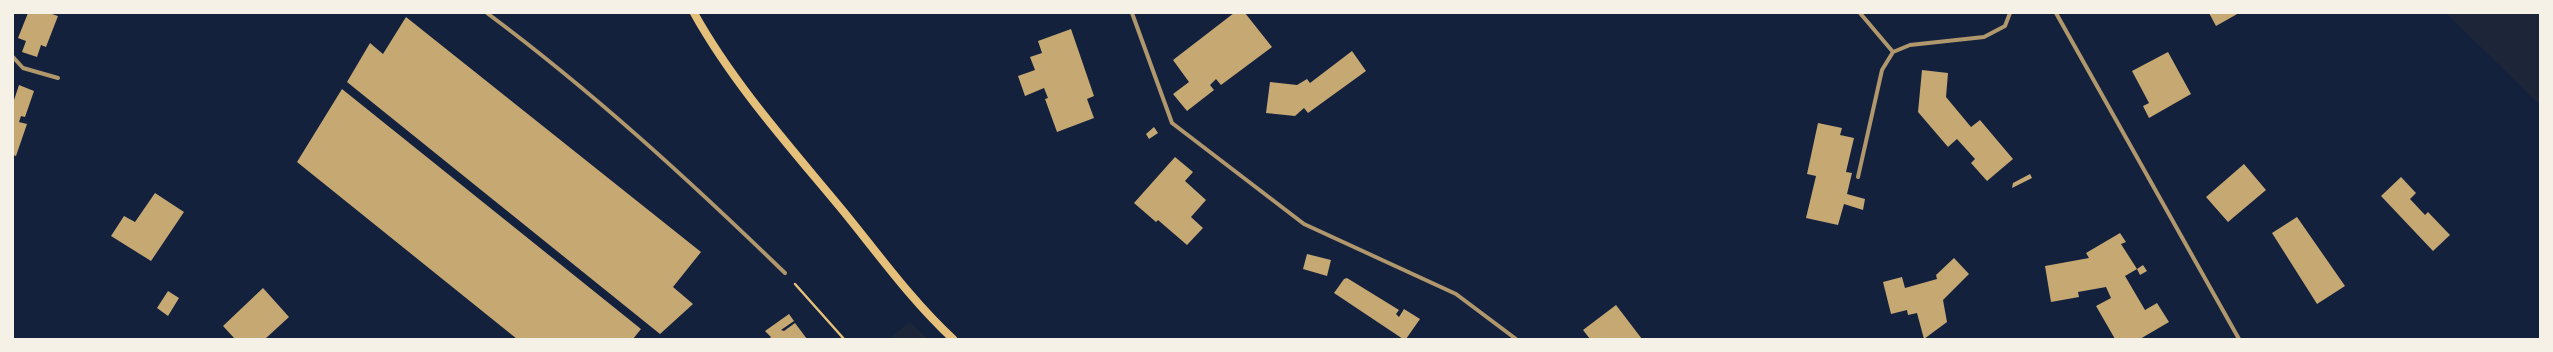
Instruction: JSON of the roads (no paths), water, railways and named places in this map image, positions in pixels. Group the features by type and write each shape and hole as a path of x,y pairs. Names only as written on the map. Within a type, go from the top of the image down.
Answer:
{"main road":[{"path":"694,13 731,70 762,111 904,287 952,339"}],"street":[{"path":"487,13 613,112 704,195 785,274"},
{"path":"1132,13 1172,123 1304,224 1456,294 1516,339"},
{"path":"1860,13 1893,52"},
{"path":"1858,177 1882,70 1893,52 1910,45 1984,37 2005,26 2010,13"},
{"path":"2056,13 2239,339"},
{"path":"13,57 23,68 58,78"}]}
